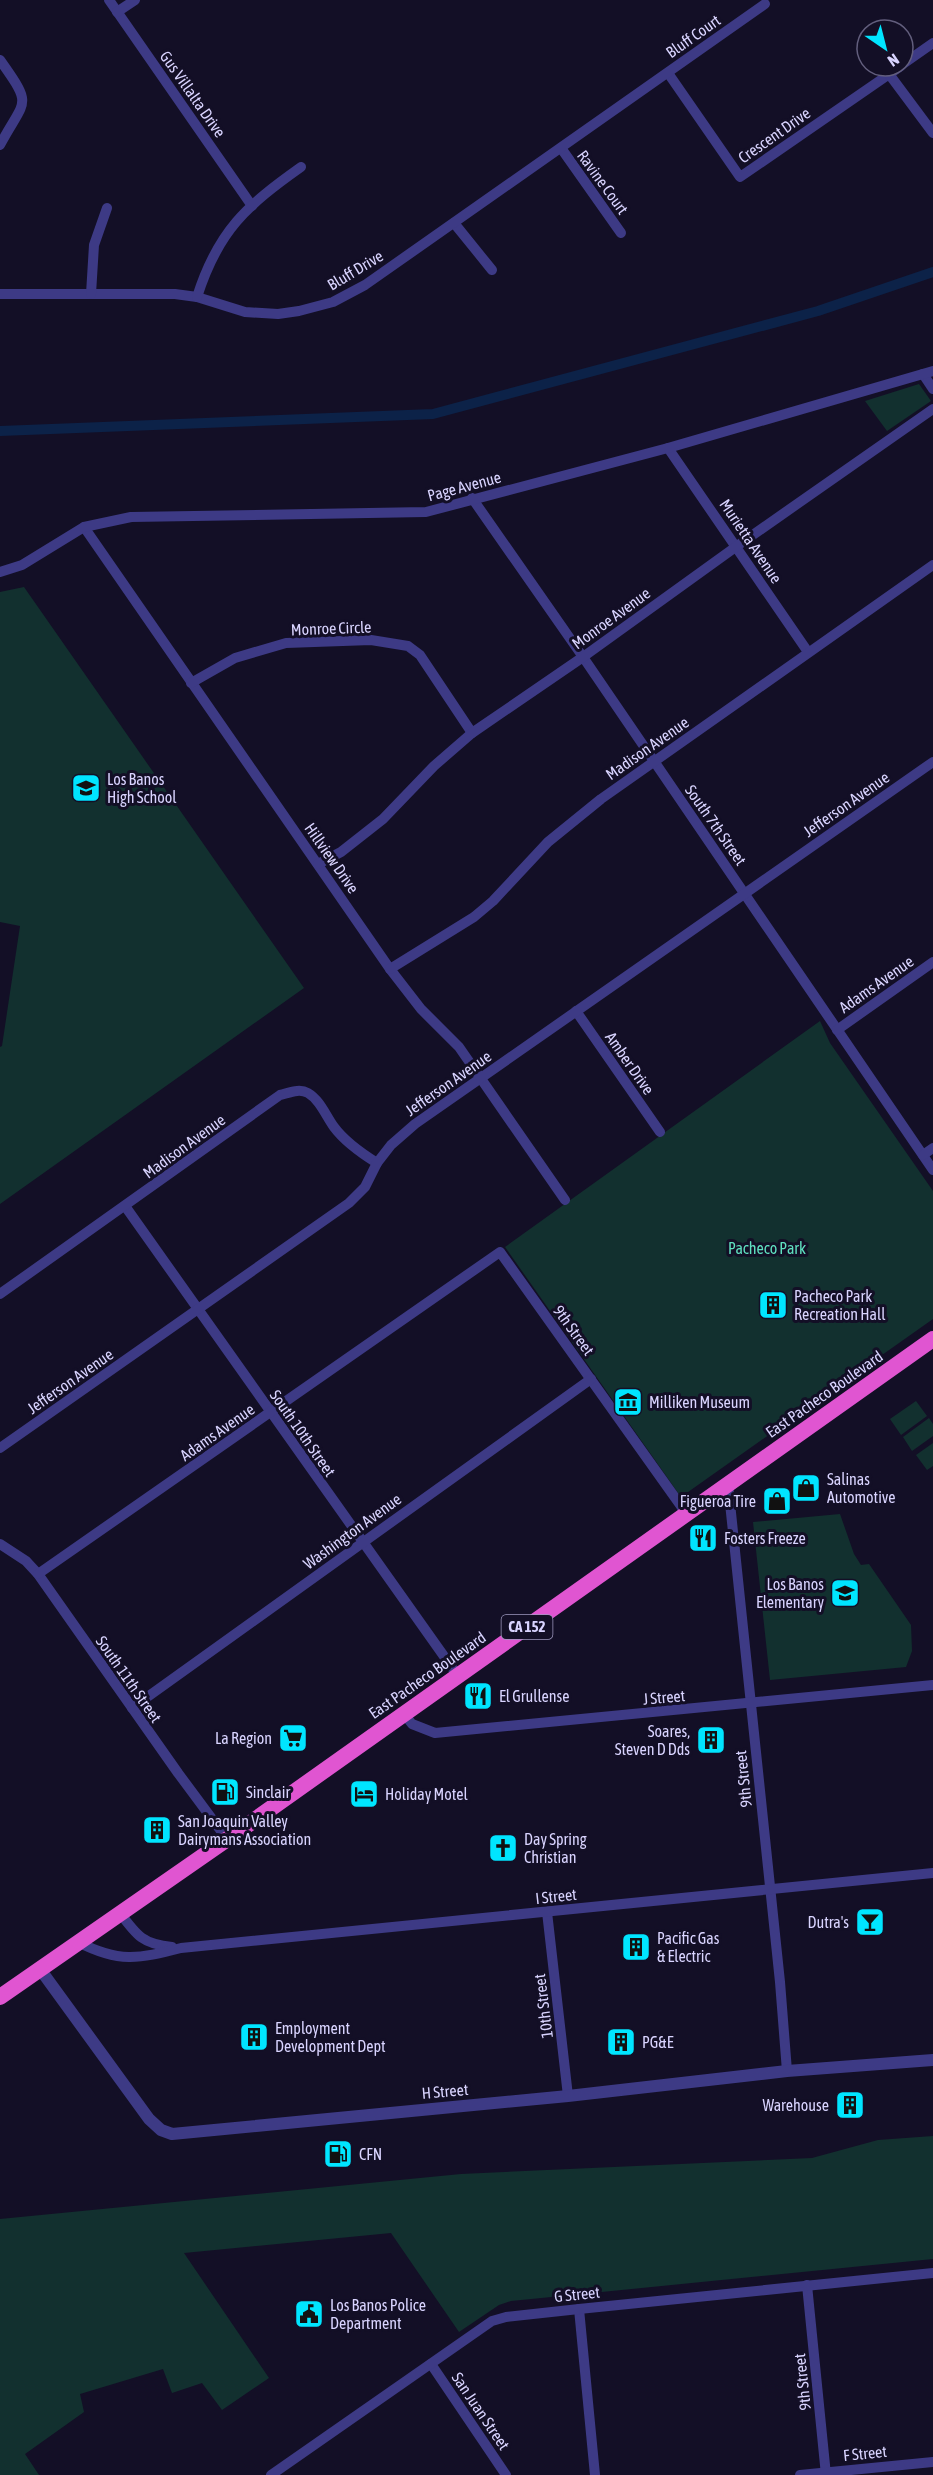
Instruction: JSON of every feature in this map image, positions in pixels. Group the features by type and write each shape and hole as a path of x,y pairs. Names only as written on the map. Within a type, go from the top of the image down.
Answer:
{"highway":[{"name":"East Pacheco Boulevard","path":"0,1997 933,1339"}],"street":[{"name":"Gus Villalta Drive","path":"109,0 252,206"},
{"path":"117,12 135,0"},
{"name":"Bluff Court","path":"668,73 765,4"},
{"name":"Crescent Drive","path":"915,56 933,43"},
{"path":"0,60 18,86 23,107 0,145"},
{"name":"Crescent Drive","path":"668,73 740,177 883,78"},
{"name":"Bluff Drive","path":"0,294 175,294 197,297 256,313 278,314 333,302 358,289 668,73"},
{"path":"892,78 933,134"},
{"name":"Ravine Court","path":"561,148 621,232"},
{"path":"197,297 214,252 237,220 267,191 302,166"},
{"path":"91,294 94,245 107,208"},
{"path":"454,223 492,270"},
{"path":"928,373 933,389"},
{"name":"Page Avenue","path":"0,572 22,565 84,527 131,518 426,512 668,448 928,373"},
{"name":"Monroe Avenue","path":"318,864 341,852 376,825 440,760 472,733 933,409"},
{"name":"Murietta Avenue","path":"668,448 808,652"},
{"name":"South 7th Street","path":"472,498 933,1170"},
{"name":"Hillview Drive","path":"84,527 390,969 421,1009 459,1047 565,1200"},
{"name":"Madison Avenue","path":"390,969 474,917 493,901 548,842 579,816 933,565"},
{"name":"Monroe Circle","path":"192,683 235,658 286,643 371,640 408,646 420,656 472,733"},
{"name":"Jefferson Avenue","path":"0,1448 349,1203 365,1187 377,1163 391,1145 415,1124 933,762"},
{"name":"Adams Avenue","path":"837,1030 933,962"},
{"name":"Amber Drive","path":"576,1011 660,1132"},
{"name":"Madison Avenue","path":"0,1294 280,1095 296,1090 308,1093 334,1128 354,1148 377,1163"},
{"path":"923,1155 933,1148"},
{"name":"South 10th Street","path":"125,1206 458,1676"},
{"name":"Adams Avenue","path":"38,1574 500,1252"},
{"name":"9th Street","path":"500,1252 686,1514"},
{"name":"Washington Avenue","path":"132,1708 591,1379"},
{"name":"9th Street","path":"728,1484 787,2071"},
{"name":"South 11th Street","path":"0,1544 26,1561 38,1574 227,1839"},
{"name":"J Street","path":"404,1714 412,1724 435,1733 933,1685"},
{"name":"I Street","path":"78,1942 112,1957 147,1957 181,1948 933,1873"},
{"name":"10th Street","path":"547,1912 568,2096"},
{"name":"I Street","path":"120,1913 143,1941 153,1945 181,1948"},
{"name":"H Street","path":"40,1969 149,2119 171,2134 568,2096 787,2071 933,2060"},
{"name":"G Street","path":"271,2475 492,2321 506,2317 579,2309 933,2273"},
{"name":"9th Street","path":"807,2285 826,2474"},
{"path":"579,2309 595,2475"},
{"name":"San Juan Street","path":"431,2364 506,2475"},
{"name":"F Street","path":"800,2475 933,2462"}],"green space":[{"path":"919,384 931,401 887,431 865,401"},
{"name":"Los Banos High School","path":"24,587 304,988 0,1204 0,1047 2,1046 20,926 0,922 0,592"},
{"name":"Pacheco Park","path":"820,1021 830,1043 933,1191 933,1319 681,1497 505,1247"},
{"path":"916,1401 927,1416 901,1435 890,1419"},
{"path":"929,1418 933,1424 933,1436 912,1451 903,1437"},
{"path":"933,1443 933,1466 927,1470 916,1455"},
{"path":"840,1514 854,1554 861,1565 869,1564 911,1625 912,1651 906,1667 770,1680 753,1522"},
{"path":"933,2136 933,2259 511,2301 499,2305 459,2332 391,2233 184,2253 269,2378 222,2410 202,2383 172,2393 163,2369 80,2394 84,2412 25,2454 39,2475 0,2475 0,2219 461,2174 812,2158 878,2140"}],"waterway":[{"path":"0,431 433,414 818,311 933,272"}],"place":[{"name":"Los Banos High School","path":"86,788"},
{"name":"Pacheco Park Recreation Hall","path":"773,1305"},
{"name":"Milliken Museum","path":"628,1402"},
{"name":"Salinas Automotive","path":"806,1488"},
{"name":"Figueroa Tire","path":"777,1501"},
{"name":"Fosters Freeze","path":"703,1538"},
{"name":"Los Banos Elementary","path":"845,1593"},
{"name":"El Grullense","path":"478,1696"},
{"name":"La Region","path":"293,1738"},
{"name":"Soares, Steven D Dds","path":"711,1740"},
{"name":"Sinclair","path":"225,1792"},
{"name":"Holiday Motel","path":"364,1794"},
{"name":"San Joaquin Valley Dairymans Association","path":"157,1830"},
{"name":"Day Spring Christian","path":"503,1848"},
{"name":"Dutra's","path":"870,1922"},
{"name":"Pacific Gas & Electric","path":"636,1947"},
{"name":"Employment Development Dept","path":"254,2037"},
{"name":"PG&E","path":"621,2042"},
{"name":"Warehouse","path":"850,2105"},
{"name":"CFN","path":"338,2154"},
{"name":"Los Banos Police Department","path":"309,2314"}]}
